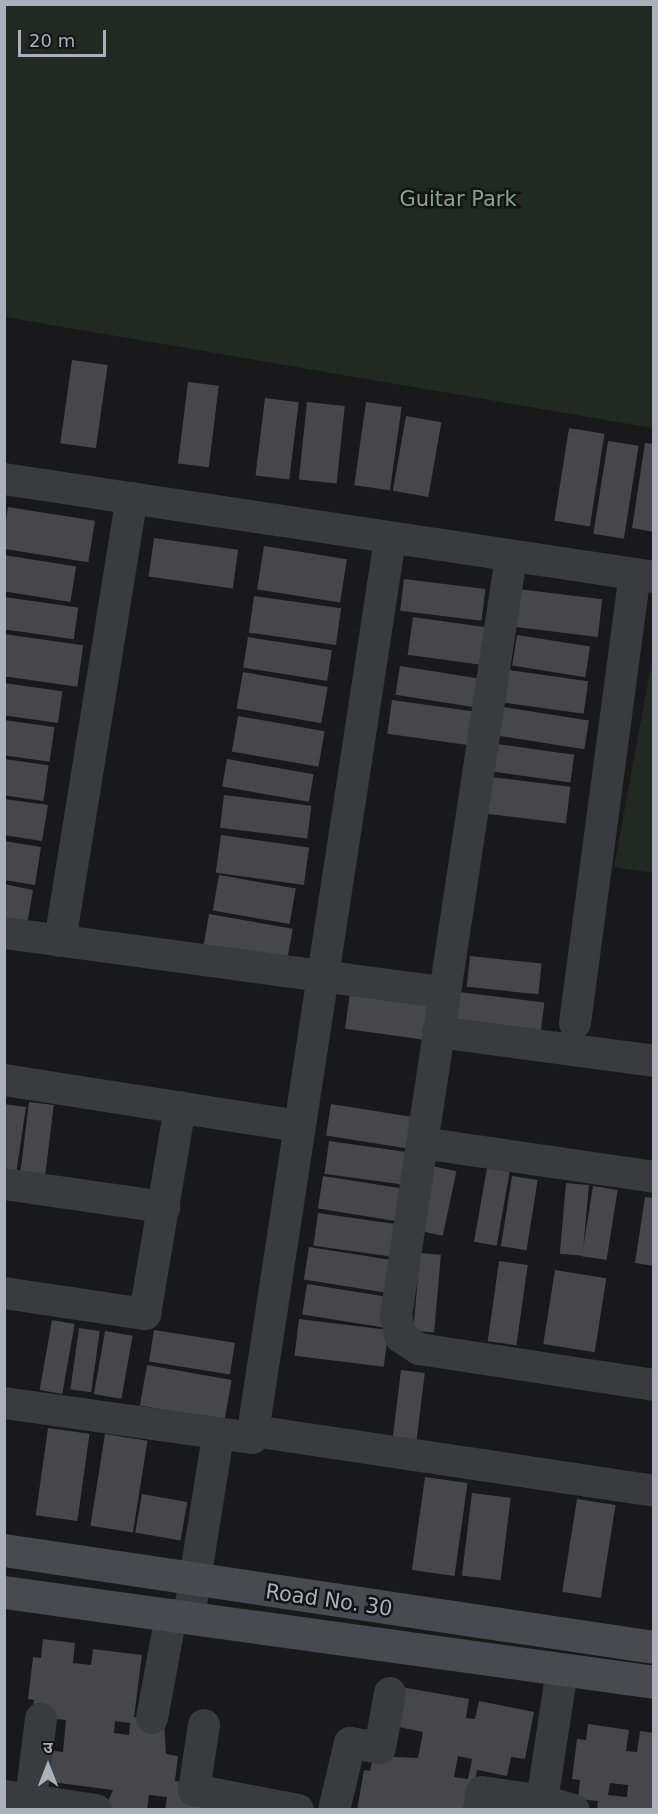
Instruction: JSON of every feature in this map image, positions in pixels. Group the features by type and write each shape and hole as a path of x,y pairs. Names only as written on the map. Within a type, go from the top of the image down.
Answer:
{"street":[{"path":"4,479 644,576 575,1023"},
{"path":"60,941 132,498"},
{"path":"4,1403 249,1439 254,1431 321,974 390,539"},
{"path":"511,557 443,992 396,1316 401,1337 419,1348 654,1386"},
{"path":"4,933 443,992"},
{"path":"438,1032 654,1061"},
{"path":"4,1080 298,1126"},
{"path":"4,1293 145,1314 180,1107"},
{"path":"422,1143 654,1177"},
{"path":"4,1184 164,1208"},
{"path":"254,1431 654,1491"},
{"path":"152,1718 180,1616 196,1581 218,1435"},
{"name":"Road No. 30","path":"4,1550 196,1581 654,1647"},
{"name":"Road No. 30","path":"4,1592 654,1682"},
{"path":"542,1800 550,1668 545,1631"},
{"path":"334,1809 350,1743 380,1748 390,1693"},
{"path":"41,1719 18,1797 96,1809"},
{"path":"204,1725 194,1790 243,1805 298,1809"},
{"path":"479,1809 482,1792 542,1800 574,1809"}],"green space":[{"name":"Guitar Park","path":"4,5 653,5 653,428 5,317"},
{"path":"653,655 654,873 614,867"}],"building":[{"path":"72,360 108,365 96,448 60,443"},
{"path":"188,382 219,386 209,467 178,463"},
{"path":"265,398 299,402 289,480 255,475"},
{"path":"307,402 345,406 337,484 299,480"},
{"path":"366,402 402,407 390,490 354,485"},
{"path":"406,416 441,422 428,497 393,491"},
{"path":"569,428 605,434 590,526 554,521"},
{"path":"608,441 639,446 624,539 593,534"},
{"path":"645,443 654,444 654,532 632,528"},
{"path":"8,507 95,521 88,562 4,549"},
{"path":"154,538 238,550 233,588 149,577"},
{"path":"264,546 347,559 340,603 257,589"},
{"path":"4,555 76,566 70,602 4,591"},
{"path":"404,579 485,589 481,621 400,611"},
{"path":"518,589 602,599 598,637 513,627"},
{"path":"254,596 341,608 336,645 249,633"},
{"path":"4,597 78,607 74,639 4,629"},
{"path":"413,617 491,628 486,666 408,655"},
{"path":"4,634 83,645 77,687 4,676"},
{"path":"517,635 590,647 585,677 512,666"},
{"path":"248,637 332,650 327,681 243,668"},
{"path":"400,666 479,679 474,707 395,695"},
{"path":"509,670 588,681 584,714 504,703"},
{"path":"243,672 328,687 321,723 237,708"},
{"path":"4,683 62,691 58,723 4,715"},
{"path":"392,700 476,712 471,745 387,734"},
{"path":"503,707 589,721 584,749 498,736"},
{"path":"238,716 325,731 318,767 232,751"},
{"path":"4,720 55,727 50,762 4,755"},
{"path":"498,744 574,755 570,782 494,772"},
{"path":"4,759 49,765 44,801 4,795"},
{"path":"227,759 314,774 309,802 222,787"},
{"path":"491,777 570,787 566,823 486,814"},
{"path":"224,795 311,806 307,838 220,828"},
{"path":"4,799 48,805 42,841 4,835"},
{"path":"221,835 309,847 304,885 216,873"},
{"path":"4,841 41,847 35,885 4,880"},
{"path":"219,875 296,889 290,924 213,910"},
{"path":"4,884 33,890 26,930 4,926"},
{"path":"209,914 293,929 286,966 202,951"},
{"path":"470,956 542,964 538,994 467,987"},
{"path":"459,992 544,1002 540,1038 455,1028"},
{"path":"350,993 429,1004 424,1040 345,1029"},
{"path":"29,1102 54,1105 45,1177 20,1173"},
{"path":"4,1104 26,1107 16,1174 4,1172"},
{"path":"331,1104 419,1118 414,1150 326,1136"},
{"path":"329,1141 410,1152 406,1185 324,1174"},
{"path":"432,1166 456,1171 443,1236 418,1231"},
{"path":"487,1168 510,1172 497,1246 474,1242"},
{"path":"323,1176 404,1189 399,1221 318,1209"},
{"path":"512,1176 538,1180 527,1250 501,1246"},
{"path":"566,1183 589,1185 583,1256 560,1254"},
{"path":"593,1186 618,1190 607,1260 582,1256"},
{"path":"645,1197 654,1198 654,1266 635,1263"},
{"path":"318,1213 397,1224 393,1257 313,1246"},
{"path":"309,1247 393,1260 388,1293 304,1280"},
{"path":"420,1253 441,1255 434,1333 413,1331"},
{"path":"499,1261 528,1265 516,1345 488,1341"},
{"path":"555,1270 606,1278 595,1352 543,1344"},
{"path":"307,1284 387,1297 382,1327 302,1315"},
{"path":"299,1319 388,1330 384,1367 294,1356"},
{"path":"52,1320 75,1324 62,1394 40,1390"},
{"path":"79,1328 100,1331 91,1392 70,1389"},
{"path":"154,1330 235,1343 230,1374 149,1362"},
{"path":"105,1331 133,1336 121,1399 94,1394"},
{"path":"147,1365 232,1380 225,1420 140,1405"},
{"path":"401,1370 425,1373 416,1446 392,1443"},
{"path":"48,1428 90,1434 77,1521 36,1515"},
{"path":"105,1434 147,1441 133,1533 90,1526"},
{"path":"425,1477 468,1483 454,1576 412,1570"},
{"path":"472,1493 511,1498 501,1580 462,1575"},
{"path":"142,1494 187,1502 181,1540 135,1532"},
{"path":"577,1499 616,1505 601,1598 562,1592"},
{"path":"43,1639 75,1643 73,1663 91,1665 93,1649 142,1655 134,1717 164,1720 166,1754 178,1756 175,1781 190,1783 203,1799 202,1810 165,1810 167,1797 149,1795 147,1810 104,1810 113,1790 43,1781 47,1750 63,1752 66,1720 32,1716 34,1700 28,1699 33,1657 41,1658","holes":["115,1721 130,1723 129,1735 114,1733"]},
{"path":"401,1687 469,1699 466,1718 475,1719 479,1701 534,1712 525,1759 511,1757 507,1776 477,1770 472,1798 466,1797 463,1810 357,1810 364,1770 370,1771 373,1756 418,1758 423,1732 394,1726","holes":["458,1756 472,1759 468,1779 454,1777"]},
{"path":"588,1724 629,1730 626,1751 637,1752 640,1731 654,1733 654,1810 597,1810 598,1801 578,1799 580,1780 572,1779 577,1739 586,1740","holes":["610,1783 628,1785 627,1797 608,1795"]}]}
